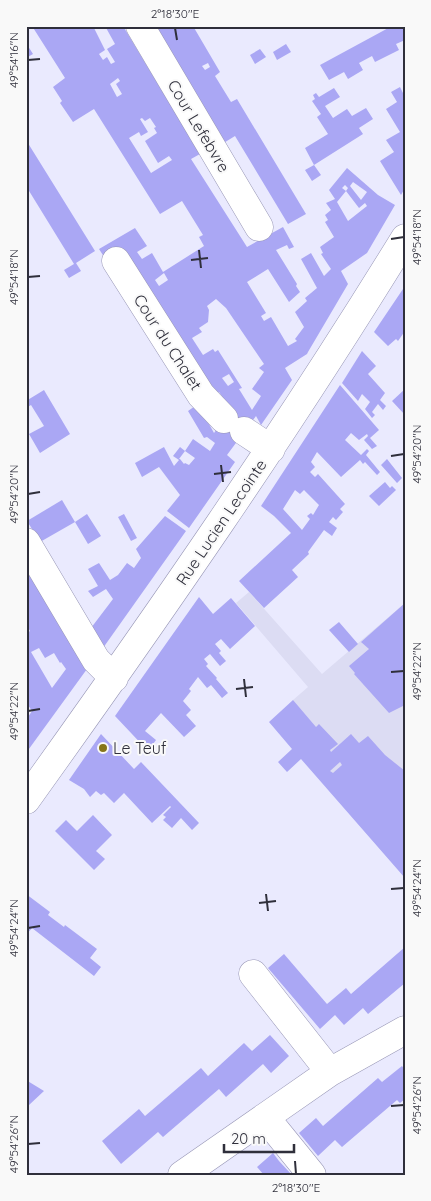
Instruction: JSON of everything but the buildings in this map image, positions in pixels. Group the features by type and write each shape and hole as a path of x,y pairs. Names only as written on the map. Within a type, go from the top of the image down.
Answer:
{"street":[{"name":"Cour Lefebvre","path":"140,26 259,226"},
{"name":"Rue Lucien Lecointe","path":"26,800 114,678 271,449 405,238"},
{"name":"Cour du Chalet","path":"116,261 201,395 234,425 271,449"},
{"path":"26,542 96,660 114,678"},
{"path":"253,974 330,1072"},
{"path":"182,1175 330,1072 405,1030"},
{"path":"265,1117 312,1175"}],"shaded area":[{"path":"249,592 322,674 405,603 405,878 322,782 293,700 308,687 236,603"}],"place":[{"name":"Le Teuf","path":"103,748"}]}
